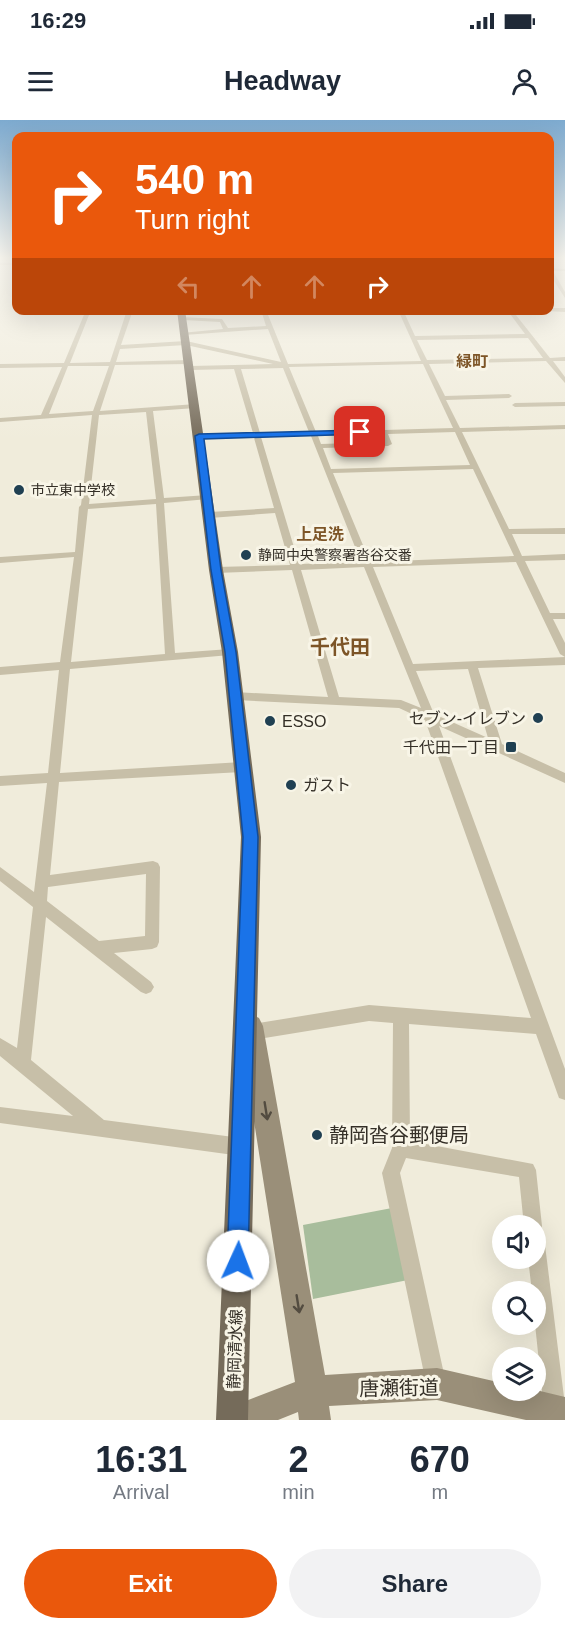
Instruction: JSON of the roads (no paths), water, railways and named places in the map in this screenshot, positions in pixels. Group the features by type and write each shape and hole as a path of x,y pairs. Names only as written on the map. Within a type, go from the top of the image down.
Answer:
{"main road":[{"name":"静岡清水線","path":"186,339 216,570 231,652 251,837 249,1023 242,1147 234,1420"}],"street":[{"path":"44,417 85,320"},
{"path":"23,1063 65,666 96,414 127,320"},
{"path":"267,320 429,718 565,1092"},
{"path":"405,320 565,654"},
{"path":"517,320 565,381"},
{"path":"0,366 114,364 186,339 222,321 226,330"},
{"path":"119,347 186,339 226,330 270,327"},
{"path":"414,338 530,336"},
{"path":"186,339 285,365"},
{"path":"186,339 237,367 565,359"},
{"path":"237,367 334,699"},
{"path":"442,398 509,396"},
{"path":"515,405 565,404"},
{"path":"0,420 196,406"},
{"path":"149,410 160,501 170,657"},
{"path":"199,436 565,427"},
{"path":"319,446 388,444 384,431"},
{"path":"329,471 476,466"},
{"path":"83,507 160,501 278,510"},
{"path":"507,532 565,531"},
{"path":"0,560 78,554"},
{"path":"216,570 565,557"},
{"path":"547,616 565,616"},
{"path":"0,671 231,652"},
{"path":"409,668 565,661"},
{"path":"472,665 497,748"},
{"path":"235,696 400,704 563,775"},
{"path":"0,781 53,776 242,767"},
{"path":"42,882 153,867 152,942 99,948"},
{"path":"0,873 99,948 146,987"},
{"path":"314,1406 249,1023 369,1013 542,1027"},
{"path":"401,1017 401,1148 391,1173 436,1384"},
{"path":"0,1046 99,1126"},
{"path":"0,1115 99,1126 242,1147"},
{"path":"401,1148 527,1170 532,1215"},
{"path":"539,1269 560,1412"},
{"name":"唐瀬街道","path":"234,1420 436,1384 560,1412"}],"place":[{"name":"市立東中学校","path":"19,490"},
{"name":"静岡中央警察署沓谷交番","path":"246,555"},
{"name":"セブン-イレブン","path":"538,718"},
{"name":"ESSO","path":"270,721"},
{"name":"千代田一丁目","path":"511,747"},
{"name":"ガスト","path":"291,785"},
{"name":"静岡沓谷郵便局","path":"317,1135"}],"district":[{"name":"緑町","path":"472,361"},
{"name":"上足洗","path":"320,534"},
{"name":"千代田","path":"340,647"}]}
